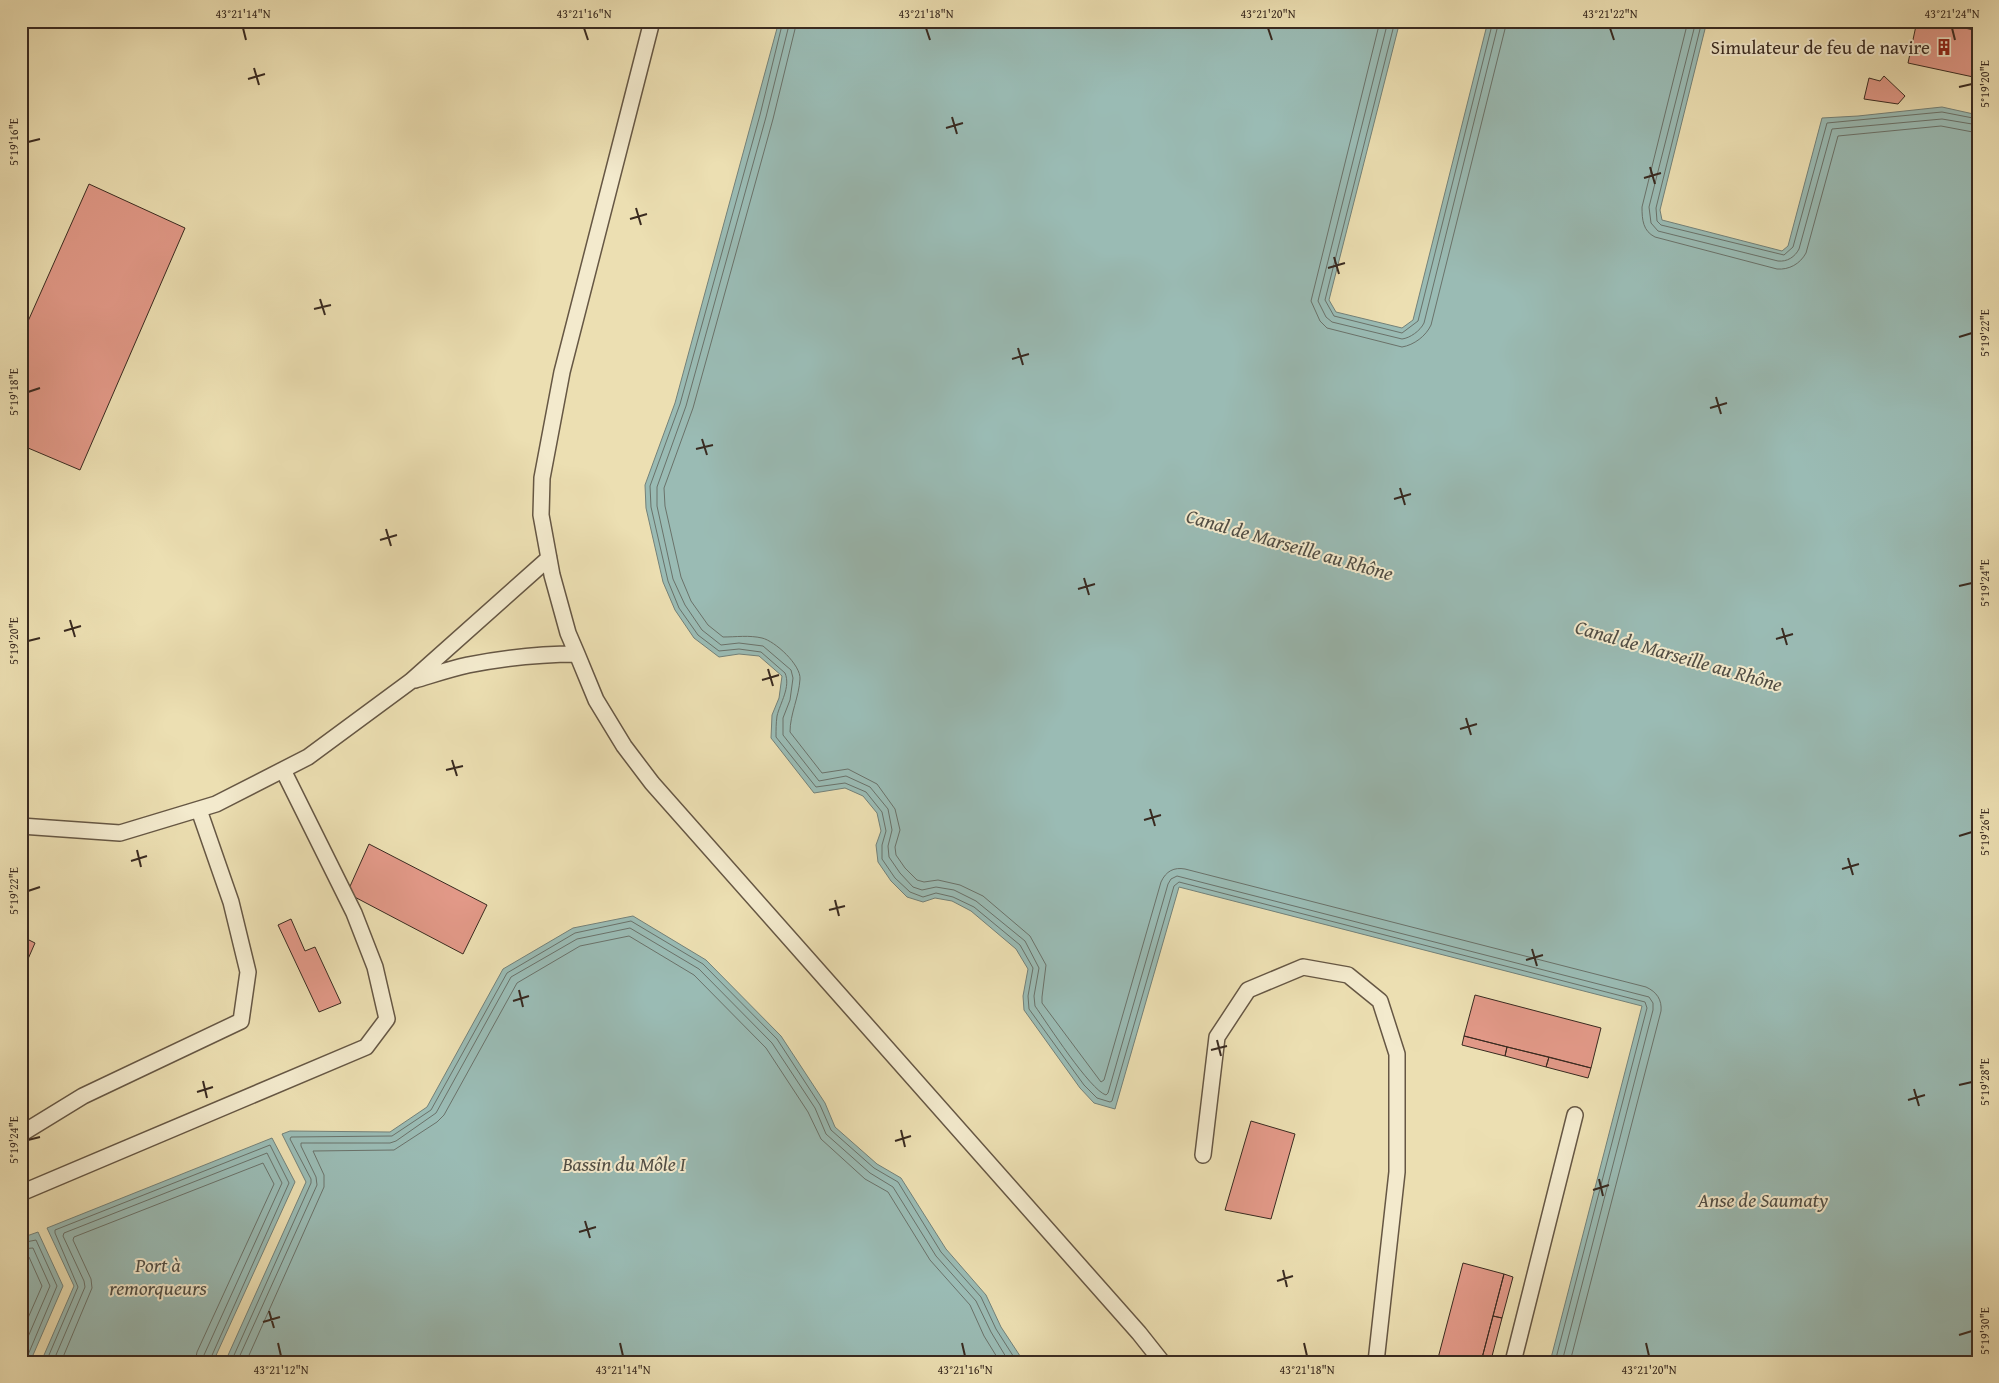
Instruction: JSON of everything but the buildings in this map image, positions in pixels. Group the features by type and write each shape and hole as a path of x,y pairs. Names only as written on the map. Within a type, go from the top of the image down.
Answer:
{"lane":[{"path":"652,21 558,392 542,478 541,515 554,583 568,633 596,700 624,746 652,783 1113,1303 1162,1362"},
{"path":"21,826 120,833 216,804 283,770 308,757 411,682 549,558"},
{"path":"411,682 485,662 540,654 577,654"},
{"path":"21,1193 366,1047 387,1019 375,967 354,913 283,770"},
{"path":"21,1134 83,1096 241,1021 248,972 231,902 199,810"},
{"path":"1203,1155 1216,1037 1248,990 1303,967 1348,975 1380,1001 1397,1054 1397,1172 1376,1362"},
{"path":"1513,1362 1576,1115"}],"water":[{"path":"779,21 1400,21 1329,300 1336,312 1402,328 1413,320 1488,21 1707,21 1660,210 1662,220 1782,251 1788,246 1822,118 1942,107 1978,115 1978,1362 1550,1362 1642,1006 1179,887 1115,1109 1094,1103 1080,1088 1024,1010 1023,996 1028,969 1016,949 971,911 952,901 935,898 923,902 907,897 891,881 878,862 876,845 881,831 877,813 863,796 845,788 814,793 771,738 772,715 779,698 782,676 759,656 739,654 719,657 694,638 675,610 663,582 646,508 645,485 675,403"},
{"name":"Bassin du Môle I","path":"633,916 706,960 781,1036 825,1103 835,1127 877,1164 901,1178 946,1249 986,1295 1001,1327 1024,1362 225,1362 306,1182 282,1134 290,1131 390,1132 427,1107 503,969 573,928"},
{"name":"Port à remorqueurs","path":"272,1138 295,1182 213,1362 41,1362 74,1286 47,1228"},
{"name":"Port à remorqueurs","path":"38,1232 63,1286 30,1362 21,1362 21,1238"}],"place":[{"name":"Simulateur de feu de navire","path":"1944,47"}],"water label":[{"name":"Canal de Marseille au Rhône","path":"1290,544"},
{"name":"Canal de Marseille au Rhône","path":"1679,655"},
{"name":"Anse de Saumaty","path":"1763,1199"}]}
